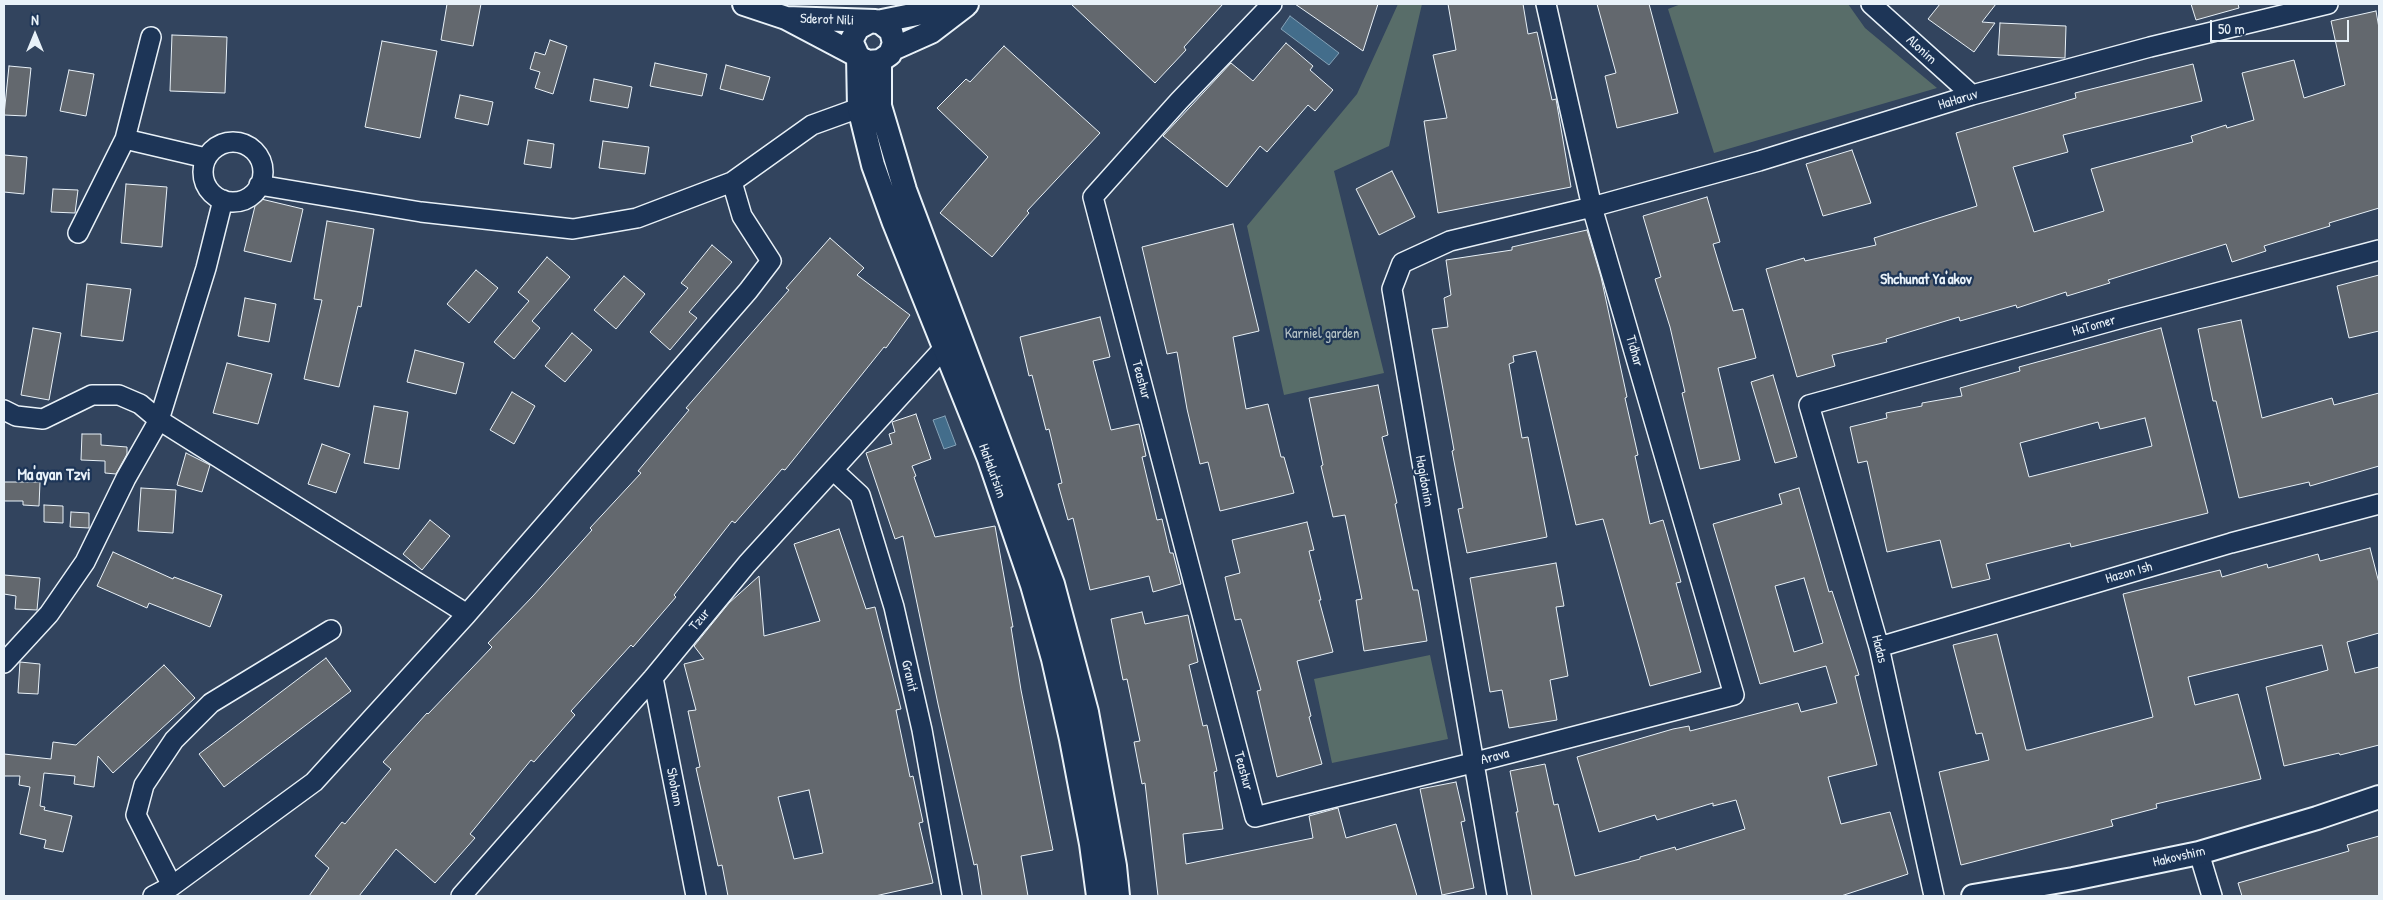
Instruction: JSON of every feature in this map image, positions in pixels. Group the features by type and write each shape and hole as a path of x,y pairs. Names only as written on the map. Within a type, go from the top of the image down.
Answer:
{"street":[{"name":"Sderot Nili","path":"744,4 786,18 858,56"},
{"name":"Sderot Nili","path":"786,18 873,22 968,4"},
{"name":"Sderot Nili","path":"886,55 931,32 968,4"},
{"name":"Teashur","path":"1255,817 1093,197 1179,101 1272,4"},
{"name":"Tidhar","path":"1546,4 1592,207 1734,694"},
{"name":"Alonim","path":"1871,4 1972,96"},
{"name":"HaHaruv","path":"1592,207 1759,161 1972,96 2150,47 2328,4"},
{"path":"873,22 887,26 893,37 886,55 868,62 858,56 852,39 858,28 873,22"},
{"path":"78,232 125,139 151,37"},
{"name":"HaHalutsim","path":"886,55 869,107 905,190 1053,584 1087,712 1115,866 1118,896"},
{"name":"HaHalutsim","path":"858,56 869,107 873,165 894,223 989,459 1032,585 1054,659 1072,739 1091,844 1098,896"},
{"path":"259,185 421,212 573,228 637,218 732,182 812,125 869,107"},
{"path":"125,139 206,158"},
{"path":"228,142 246,145 259,158 262,176 259,185 254,192 240,201 223,200 214,196 203,178 206,158 219,146 228,142"},
{"path":"153,896 172,886 314,782 467,614 748,291 771,261 742,216 732,182"},
{"path":"4,663 49,614 85,562 126,478 159,420 206,268 223,200"},
{"name":"Hagidonim","path":"1497,896 1472,763 1392,289 1402,263 1450,240 1592,207"},
{"name":"HaTomer","path":"1809,405 2122,318 2379,250"},
{"name":"Tzur","path":"461,896 653,678 747,564 944,348"},
{"path":"4,410 16,416 42,419 92,395 107,393 119,395 140,404 159,420 467,614"},
{"name":"Hadas","path":"1809,405 1879,647 1934,896"},
{"name":"Granit","path":"833,470 860,496 894,607 922,730 952,896"},
{"name":"Hazon Ish","path":"1879,647 2231,543 2379,504"},
{"path":"172,886 136,815 144,785 174,740 211,703 331,630"},
{"name":"Shoham","path":"653,678 696,896"},
{"name":"Arava","path":"1255,817 1472,763 1734,694"},
{"name":"Hakovshim","path":"1973,896 2073,879 2199,853 2379,797"},
{"path":"2199,853 2212,896"}],"green space":[{"name":"Karniel garden","path":"1398,4 1422,4 1389,146 1334,171 1384,373 1284,395 1247,226 1357,94"},
{"path":"1681,4 1848,4 1865,28 1937,88 1714,153 1668,9"},
{"path":"1430,655 1448,739 1332,763 1314,679"}],"water":[{"path":"1290,16 1339,53 1329,65 1281,29"},
{"path":"945,416 956,445 944,449 933,420"}],"building":[{"path":"447,4 481,4 473,46 441,40"},
{"path":"1071,4 1223,4 1184,47 1186,50 1155,83"},
{"path":"1295,4 1378,4 1363,51"},
{"path":"1448,4 1523,4 1528,34 1537,32 1552,100 1556,99 1571,187 1438,213 1424,121 1447,118 1433,55 1456,50"},
{"path":"1597,4 1649,4 1678,113 1617,128 1605,76 1616,73"},
{"path":"1940,4 1996,4 1982,22 1995,23 1974,52 1928,19"},
{"path":"2191,4 2238,4 2239,8 2196,20"},
{"path":"2376,11 2379,28 2379,208 2329,223 2330,226 2264,246 2266,251 2232,262 2226,244 2108,280 2110,283 2067,296 2066,292 2017,308 2016,305 1960,321 1959,317 1886,339 1887,342 1832,355 1835,366 1797,377 1766,269 1804,258 1805,261 1876,245 1874,238 1977,206 1956,133 2076,98 2075,93 2193,64 2202,101 2063,135 2068,152 2013,167 2034,232 2104,211 2091,169 2193,142 2191,136 2226,125 2227,128 2254,120 2242,73 2294,60 2304,98 2345,85 2331,21"},
{"path":"2000,23 2066,26 2065,58 1998,55"},
{"path":"172,35 227,37 225,93 170,91"},
{"path":"550,40 567,46 553,94 535,88 540,72 530,69 535,52 545,55"},
{"path":"382,41 437,51 420,138 365,127"},
{"path":"1286,43 1313,66 1310,70 1333,90 1315,111 1308,105 1267,152 1260,146 1227,187 1163,136 1231,63 1253,81"},
{"path":"1004,46 1100,133 1027,211 1029,213 992,257 940,213 988,157 937,108 966,79 970,82"},
{"path":"655,63 707,74 702,96 650,86"},
{"path":"726,65 770,77 763,100 720,89"},
{"path":"9,66 31,68 26,116 4,115"},
{"path":"69,70 94,74 86,116 60,111"},
{"path":"594,79 632,87 628,108 590,101"},
{"path":"460,95 493,102 488,125 455,118"},
{"path":"528,140 554,144 551,168 524,164"},
{"path":"603,141 649,147 645,174 599,168"},
{"path":"1852,150 1871,203 1823,216 1806,164"},
{"path":"4,155 27,157 24,194 4,192"},
{"path":"1392,171 1415,217 1379,235 1356,189"},
{"path":"126,184 167,187 162,247 121,243"},
{"path":"53,189 78,190 75,213 51,212"},
{"path":"1707,197 1720,242 1713,244 1733,311 1743,309 1756,358 1718,368 1740,460 1700,469 1682,393 1685,392 1670,327 1655,279 1661,277 1643,216"},
{"path":"257,198 303,209 291,262 244,251"},
{"path":"327,221 374,229 361,307 358,306 339,387 304,379 322,300 314,299"},
{"path":"1233,224 1259,331 1233,337 1246,409 1268,404 1281,457 1284,457 1294,493 1220,511 1208,462 1200,464 1187,409 1177,352 1167,354 1142,247"},
{"path":"1587,230 1601,277 1627,397 1625,398 1638,455 1635,456 1650,524 1663,520 1681,582 1676,583 1701,672 1650,686 1603,519 1576,525 1536,351 1513,356 1514,362 1509,364 1522,438 1528,437 1547,537 1467,553 1458,509 1463,508 1452,451 1454,450 1432,329 1448,327 1444,298 1451,295 1446,260 1512,250 1512,247"},
{"path":"830,238 864,268 857,275 910,315 886,348 884,347 785,470 782,469 735,523 732,521 674,595 676,597 633,647 631,645 571,711 575,715 534,762 531,760 470,834 475,838 435,883 396,849 359,896 309,896 329,868 315,856 342,822 345,824 391,769 383,762 427,713 492,647 488,643 533,596 592,530 590,528 641,473 638,471 689,410 686,408 789,290 786,288"},
{"path":"712,245 732,262 689,312 697,318 670,350 650,332 688,288 681,283"},
{"path":"547,257 570,277 532,321 540,328 514,359 494,342 529,301 518,292"},
{"path":"476,270 498,288 469,323 447,304"},
{"path":"2379,275 2379,331 2349,338 2337,286"},
{"path":"624,276 645,294 616,329 594,310"},
{"path":"87,284 131,289 123,341 81,336"},
{"path":"245,298 276,304 269,342 238,336"},
{"path":"1100,317 1110,357 1093,361 1111,430 1139,424 1146,456 1142,457 1157,520 1162,519 1170,553 1173,553 1181,584 1153,592 1149,576 1090,590 1073,518 1068,520 1058,484 1062,483 1049,429 1046,430 1032,375 1029,376 1020,337"},
{"path":"2241,320 2262,418 2332,398 2334,405 2379,393 2379,466 2310,486 2309,482 2239,498 2216,401 2213,401 2198,329"},
{"path":"33,328 61,333 49,400 21,395"},
{"path":"2161,328 2208,513 2071,547 2070,543 1986,564 1990,579 1952,588 1940,540 1887,552 1867,461 1858,463 1850,427 1887,418 1886,413 1922,406 1922,403 1962,396 1960,388 2020,371 2019,367","holes":["2145,418 2152,446 2029,477 2020,443 2098,422 2100,429"]},
{"path":"572,333 592,350 565,382 545,366"},
{"path":"415,350 464,363 456,394 407,382"},
{"path":"227,363 272,374 258,424 213,413"},
{"path":"1773,375 1797,457 1775,463 1751,382"},
{"path":"1378,385 1388,435 1382,437 1397,503 1395,504 1413,590 1418,590 1427,641 1364,651 1356,600 1362,599 1345,515 1333,517 1321,466 1323,465 1309,398"},
{"path":"512,392 535,406 514,444 490,430"},
{"path":"374,406 408,412 399,469 364,463"},
{"path":"916,414 931,459 912,466 935,537 995,526 1013,627 1011,627 1021,690 1053,850 1021,856 1028,896 982,896 977,864 974,865 903,536 895,539 866,453 892,444 889,434 895,432 892,422"},
{"path":"82,434 101,434 101,445 127,447 127,454 116,474 105,473 105,461 81,460"},
{"path":"322,444 350,454 336,493 308,484"},
{"path":"186,453 210,465 202,492 177,485"},
{"path":"4,482 40,482 39,506 23,505 23,501 4,501"},
{"path":"141,488 176,490 173,533 138,531"},
{"path":"1799,488 1829,592 1832,591 1859,675 1855,676 1877,765 1828,777 1841,824 1890,812 1908,874 1841,896 1532,896 1510,771 1545,764 1554,805 1558,804 1575,876 1640,859 1640,857 1675,847 1676,850 1745,829 1736,800 1713,806 1713,803 1657,820 1655,815 1599,832 1577,757 1673,729 1689,726 1690,731 1798,703 1801,712 1837,703 1826,666 1760,684 1713,524 1782,504 1779,494","holes":["1804,578 1823,643 1794,652 1775,586"]},
{"path":"44,505 63,506 63,523 44,522"},
{"path":"71,512 89,513 89,528 70,527"},
{"path":"430,520 450,536 422,570 403,554"},
{"path":"1307,522 1314,550 1309,551 1321,600 1319,600 1333,652 1297,661 1311,716 1309,717 1322,764 1277,777 1257,691 1261,690 1241,619 1235,620 1225,577 1240,573 1232,540"},
{"path":"839,529 866,609 875,607 901,709 896,710 910,777 913,776 923,822 919,823 933,883 875,896 728,896 722,865 718,866 696,768 700,767 688,711 696,710 684,664 704,659 694,646 729,603 759,576 764,636 820,621 794,544","holes":["809,790 823,853 794,859 778,797"]},
{"path":"2370,548 2379,583 2379,633 2347,642 2355,673 2379,667 2379,745 2284,766 2266,687 2328,670 2322,645 2188,677 2195,705 2238,694 2261,779 2156,804 2157,808 2111,820 2113,826 1961,865 1939,772 1989,760 1982,733 1976,734 1953,645 1997,634 2026,750 2029,750 2153,717 2123,594 2220,570 2222,577 2267,564 2268,568 2318,554 2320,561"},
{"path":"113,552 173,579 174,577 222,595 210,627 149,603 147,608 97,586"},
{"path":"1556,563 1564,606 1556,607 1568,676 1550,680 1557,720 1509,728 1502,690 1490,692 1470,578"},
{"path":"4,575 40,578 37,610 15,609 16,596 4,594"},
{"path":"1142,612 1145,624 1188,615 1198,662 1189,665 1203,726 1207,725 1217,771 1214,772 1223,829 1183,834 1186,864 1313,838 1309,816 1338,808 1346,838 1396,824 1417,896 1158,896 1145,783 1142,784 1134,742 1140,741 1127,679 1123,680 1111,619"},
{"path":"326,658 351,691 224,787 199,754"},
{"path":"20,662 40,664 38,694 18,693"},
{"path":"164,665 195,698 113,773 98,756 94,787 74,784 75,776 44,773 40,806 45,807 44,810 72,816 63,852 44,848 46,840 20,834 30,787 19,785 20,776 4,776 4,754 51,759 53,742 76,745"},
{"path":"1456,782 1465,821 1461,822 1474,888 1442,895 1420,789"},
{"path":"2379,836 2379,896 2242,896 2238,883 2349,851 2347,845"}],"district":[{"name":"Shchunat Ya'akov","path":"1926,280"},
{"name":"Ma'ayan Tzvi","path":"54,476"}]}
